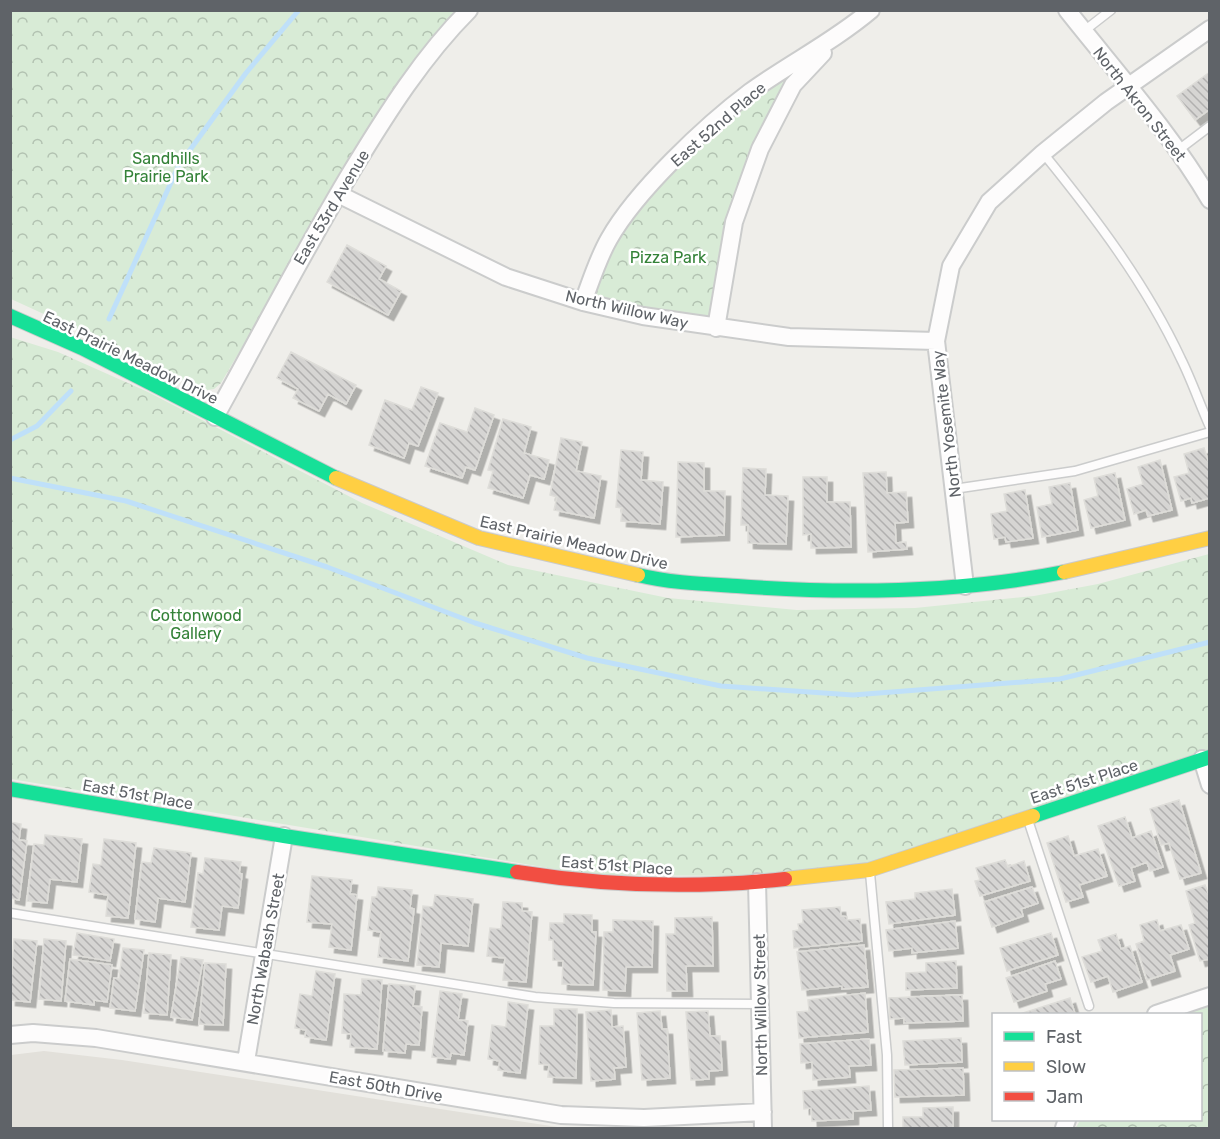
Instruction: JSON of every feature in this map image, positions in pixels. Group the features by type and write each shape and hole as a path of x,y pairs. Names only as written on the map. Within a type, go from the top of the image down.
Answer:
{"street":[{"name":"East 53rd Avenue","path":"215,417 294,269 390,108 455,24 469,10"},
{"name":"East 52nd Place","path":"583,302 609,239 631,208 679,153 750,92 841,35 871,10"},
{"name":"North Akron Street","path":"1067,10 1128,86 1209,200"},
{"name":"North Yosemite Way","path":"965,586 936,341 951,266 989,202 1043,153 1128,86 1209,28"},
{"path":"716,328 734,222 760,149 793,85 841,35"},
{"name":"North Willow Way","path":"338,194 506,277 583,302 716,328 789,337 936,341"},
{"name":"East Prairie Meadow Drive","path":"10,316 82,348 318,471 479,538 662,581 803,591 965,586 1105,564 1209,538"},
{"path":"1206,758 1209,785"},
{"name":"East 51st Place","path":"10,789 284,836 570,880 662,886 757,882 869,870 1206,758"},
{"name":"North Wabash Street","path":"246,1062 284,836"},
{"name":"North Willow Street","path":"757,882 763,1120"},
{"path":"1159,1013 1209,996"},
{"name":"East 50th Drive","path":"10,1035 33,1033 96,1038 561,1115 763,1120"}],"lane":[{"path":"1084,31 1111,10"},
{"path":"1176,151 1209,126"},
{"path":"1043,153 1093,216 1140,284 1181,358 1209,427"},
{"path":"954,489 1075,471 1209,432"},
{"path":"1027,817 1089,1006"},
{"path":"869,870 887,1055 888,1128"},
{"path":"10,913 535,997 614,1003 760,1004"}],"shaded area":[{"path":"44,1051 122,1060 564,1128 11,1128 11,1055"}],"green space":[{"name":"Sandhills Prairie Park","path":"10,11 457,11 390,96 221,383 214,389 200,391 166,370 11,299"},
{"name":"Pizza Park","path":"841,35 793,85 760,149 716,328 583,302 609,239 679,153"},
{"name":"Cottonwood Gallery","path":"10,337 58,352 148,392 362,503 508,565 668,598 797,610 915,608 1034,596 1098,584 1209,554 1209,751 863,865 761,876 591,875 11,779"},
{"path":"1209,1005 1209,1128 1076,1128 1080,1121 1202,1121 1202,1013 1185,1013"}],"building":[{"path":"1210,72 1210,109 1195,120 1177,96"},
{"path":"347,245 386,266 379,279 401,291 388,315 327,282"},
{"path":"291,352 356,385 346,404 328,394 319,411 293,398 298,389 277,378"},
{"path":"421,387 438,393 418,446 409,443 404,458 369,445 385,400 412,410"},
{"path":"475,408 494,415 475,470 466,467 462,478 425,466 440,423 467,432"},
{"path":"503,419 531,427 524,453 549,460 544,479 530,475 523,498 488,488 493,471 488,470"},
{"path":"561,438 582,442 576,471 601,476 594,518 554,510 557,497 550,495"},
{"path":"1204,448 1210,467 1210,498 1192,503 1191,498 1181,501 1174,477 1189,473 1184,454"},
{"path":"621,450 643,452 641,480 663,482 660,524 621,521 622,508 616,507"},
{"path":"1160,460 1172,510 1148,516 1146,510 1134,514 1127,489 1143,484 1138,467"},
{"path":"678,462 704,463 704,491 725,491 724,535 676,537"},
{"path":"743,468 766,469 765,495 788,496 786,544 748,543 748,525 741,525"},
{"path":"886,472 887,493 906,492 908,522 895,523 896,543 906,542 907,549 868,552 863,473"},
{"path":"1115,473 1125,520 1091,528 1084,500 1098,496 1094,478"},
{"path":"803,477 827,477 827,502 850,502 851,547 811,548 811,534 803,535"},
{"path":"1070,483 1078,530 1042,537 1037,507 1052,504 1049,487"},
{"path":"1025,490 1033,538 1006,542 1005,537 994,539 991,514 1007,511 1004,494"},
{"path":"1179,800 1201,873 1180,879 1169,843 1161,845 1150,809"},
{"path":"1125,817 1132,838 1151,831 1163,867 1150,871 1147,862 1131,868 1135,881 1119,886 1098,826"},
{"path":"10,822 21,824 19,840 27,841 19,900 10,898"},
{"path":"45,835 82,839 77,882 50,879 47,903 27,901 34,844 44,845"},
{"path":"1068,836 1074,856 1098,849 1107,876 1079,885 1083,897 1066,902 1047,843"},
{"path":"104,839 136,843 128,918 106,916 108,895 89,892 93,864 101,865"},
{"path":"154,848 191,853 185,902 158,898 155,922 135,919 142,862 151,863"},
{"path":"205,858 241,862 238,908 222,906 219,930 191,927 198,873 203,874"},
{"path":"1005,860 1008,867 1024,861 1030,881 980,896 975,881 980,880 976,868"},
{"path":"312,876 352,880 350,894 357,895 351,950 329,947 332,924 307,922"},
{"path":"1205,885 1210,899 1210,959 1200,961 1189,925 1195,923 1186,891"},
{"path":"378,887 412,890 410,908 414,909 408,961 378,957 381,932 368,930 372,897 377,897"},
{"path":"1032,887 1038,903 1021,909 1023,916 992,927 984,902"},
{"path":"952,889 955,915 889,924 886,902 915,899 915,893"},
{"path":"435,895 473,899 468,946 441,943 439,967 417,965 423,906 433,907"},
{"path":"503,902 522,903 522,911 532,912 526,982 503,980 505,958 487,956 490,928 501,929"},
{"path":"840,907 841,916 847,917 847,920 860,919 862,941 794,948 793,931 799,930 798,924 803,923 802,910"},
{"path":"564,914 592,915 592,932 596,932 593,985 562,984 563,961 553,960 553,940 549,940 550,923 564,923"},
{"path":"712,917 713,966 686,966 687,991 667,991 666,934 675,934 675,918"},
{"path":"613,920 653,921 652,967 626,967 625,991 603,990 604,932 613,932"},
{"path":"1157,920 1160,931 1181,925 1189,949 1170,955 1175,971 1147,980 1136,944 1144,941 1140,925"},
{"path":"955,921 958,948 912,953 912,948 889,951 886,930"},
{"path":"77,933 114,939 110,961 73,955"},
{"path":"1051,933 1058,955 1007,971 1000,948"},
{"path":"1116,934 1121,949 1130,946 1142,982 1113,992 1108,976 1091,982 1082,957 1102,951 1098,940"},
{"path":"14,939 37,941 30,1002 10,1000"},
{"path":"44,939 66,941 61,1001 39,999"},
{"path":"864,945 868,987 842,989 842,986 802,990 797,952"},
{"path":"123,948 144,950 135,1011 110,1008 114,978 119,979"},
{"path":"149,953 171,955 167,1015 144,1013"},
{"path":"181,957 203,960 192,1020 171,1017"},
{"path":"70,959 112,965 107,1002 94,1000 94,1005 65,1001"},
{"path":"956,961 957,988 906,990 906,973 926,972 926,963"},
{"path":"1055,961 1061,979 1045,984 1047,991 1014,1002 1006,978"},
{"path":"205,963 226,964 223,1025 199,1024"},
{"path":"316,971 335,974 326,1040 305,1037 306,1030 295,1028 300,994 312,996"},
{"path":"362,979 382,980 377,1049 350,1047 351,1034 342,1033 344,994 361,995"},
{"path":"389,984 415,986 413,1006 422,1007 419,1045 406,1044 405,1053 383,1051"},
{"path":"440,991 462,994 458,1020 468,1021 464,1055 451,1053 450,1059 432,1057"},
{"path":"865,993 868,1032 799,1038 797,1012 809,1011 808,1000"},
{"path":"962,995 963,1021 904,1023 904,1018 890,1019 889,998"},
{"path":"1070,998 1075,1013 1023,1013"},
{"path":"508,1002 528,1005 520,1073 498,1070 500,1061 488,1059 492,1025 506,1027"},
{"path":"554,1009 577,1009 576,1078 548,1077 549,1065 539,1064 540,1026 554,1026"},
{"path":"611,1010 612,1027 623,1026 626,1067 614,1068 615,1079 591,1081 586,1012"},
{"path":"660,1011 662,1029 667,1029 670,1078 642,1080 637,1013"},
{"path":"708,1011 710,1036 720,1036 722,1070 709,1071 709,1079 691,1080 686,1012"},
{"path":"961,1038 962,1062 905,1065 903,1041"},
{"path":"869,1039 871,1065 849,1066 850,1077 813,1080 812,1062 801,1063 800,1044"},
{"path":"963,1068 964,1095 895,1097 894,1070"},
{"path":"869,1086 871,1110 853,1111 853,1119 812,1121 811,1108 804,1109 803,1091"},
{"path":"953,1107 953,1128 903,1128 903,1117 923,1117 923,1108"}],"waterway":[{"path":"109,319 179,165 246,73 299,10"},
{"path":"10,440 37,426 71,391"},
{"path":"10,478 126,501 327,567 475,623 587,658 721,686 853,695 1060,679 1210,642"}],"traffic: fast":[{"path":"10,316 82,348 336,478"},
{"path":"638,575 700,584 860,591 942,588 1064,572"},
{"path":"1033,816 1210,757"},
{"path":"10,789 284,836 517,872"}],"traffic: slow":[{"path":"336,478 479,538 638,575"},
{"path":"1064,572 1210,538"},
{"path":"785,879 869,870 1033,816"}],"traffic: jam":[{"path":"517,872 651,885 718,884 785,879"}]}
